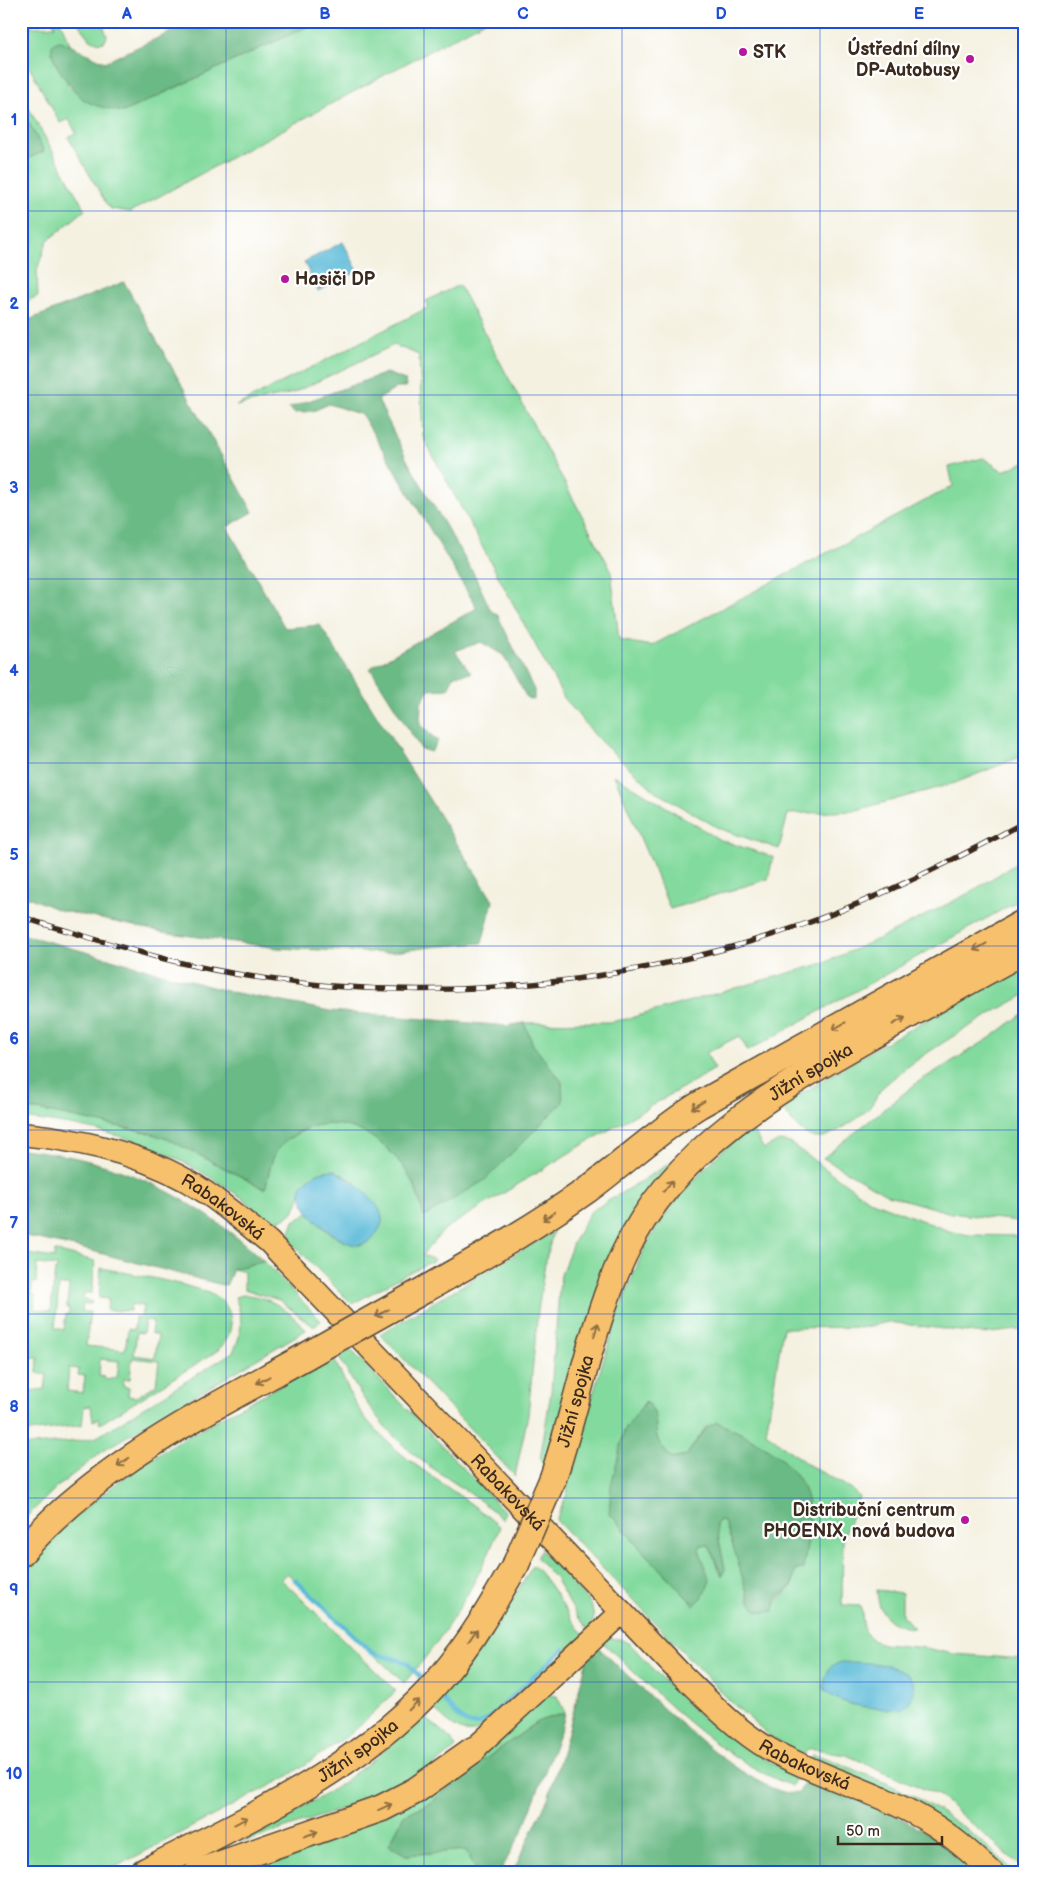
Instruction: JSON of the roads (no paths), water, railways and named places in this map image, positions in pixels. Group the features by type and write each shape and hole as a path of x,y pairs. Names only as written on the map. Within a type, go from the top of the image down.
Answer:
{"highway":[{"name":"Jižní spojka","path":"21,1553 58,1514 116,1467 147,1446 538,1224 589,1188 669,1124 699,1105 1025,922"},
{"name":"Jižní spojka","path":"144,1872 297,1791 382,1733 410,1709 444,1674 474,1633 516,1564 553,1478 611,1286 624,1254 642,1223 676,1177 708,1145 742,1116 810,1070 1025,950"},
{"path":"198,1872 382,1808 415,1791 473,1750"}],"main road":[{"name":"Rabakovská","path":"21,1134 82,1143 131,1156 169,1172 205,1192 269,1242 679,1672 744,1732 770,1749 803,1766 877,1796 926,1820 966,1848 992,1872"},
{"path":"473,1750 622,1612"}],"water":[{"path":"343,242 358,271 318,291 304,262"},
{"path":"334,1170 369,1196 380,1210 382,1224 370,1241 356,1245 341,1240 321,1225 306,1209 301,1187 311,1177 323,1171"},
{"path":"841,1662 884,1665 904,1672 911,1678 914,1686 909,1702 902,1709 881,1708 851,1704 833,1696 824,1690 825,1679 830,1667"}],"waterway":[{"path":"295,1580 372,1653 406,1662 425,1682"},
{"path":"438,1694 460,1719 467,1723 481,1723 489,1718 564,1649"}],"railway":[{"path":"21,916 157,957 237,974 318,985 399,989 481,988 563,981 644,968 724,949 802,925 859,903 915,878 1025,822"}],"place":[{"name":"STK","path":"743,52"},
{"name":"Ústřední dílny DP-Autobusy","path":"970,59"},
{"name":"Hasiči DP","path":"285,279"},
{"name":"Distribuční centrum PHOENIX, nová budova","path":"965,1520"}]}
